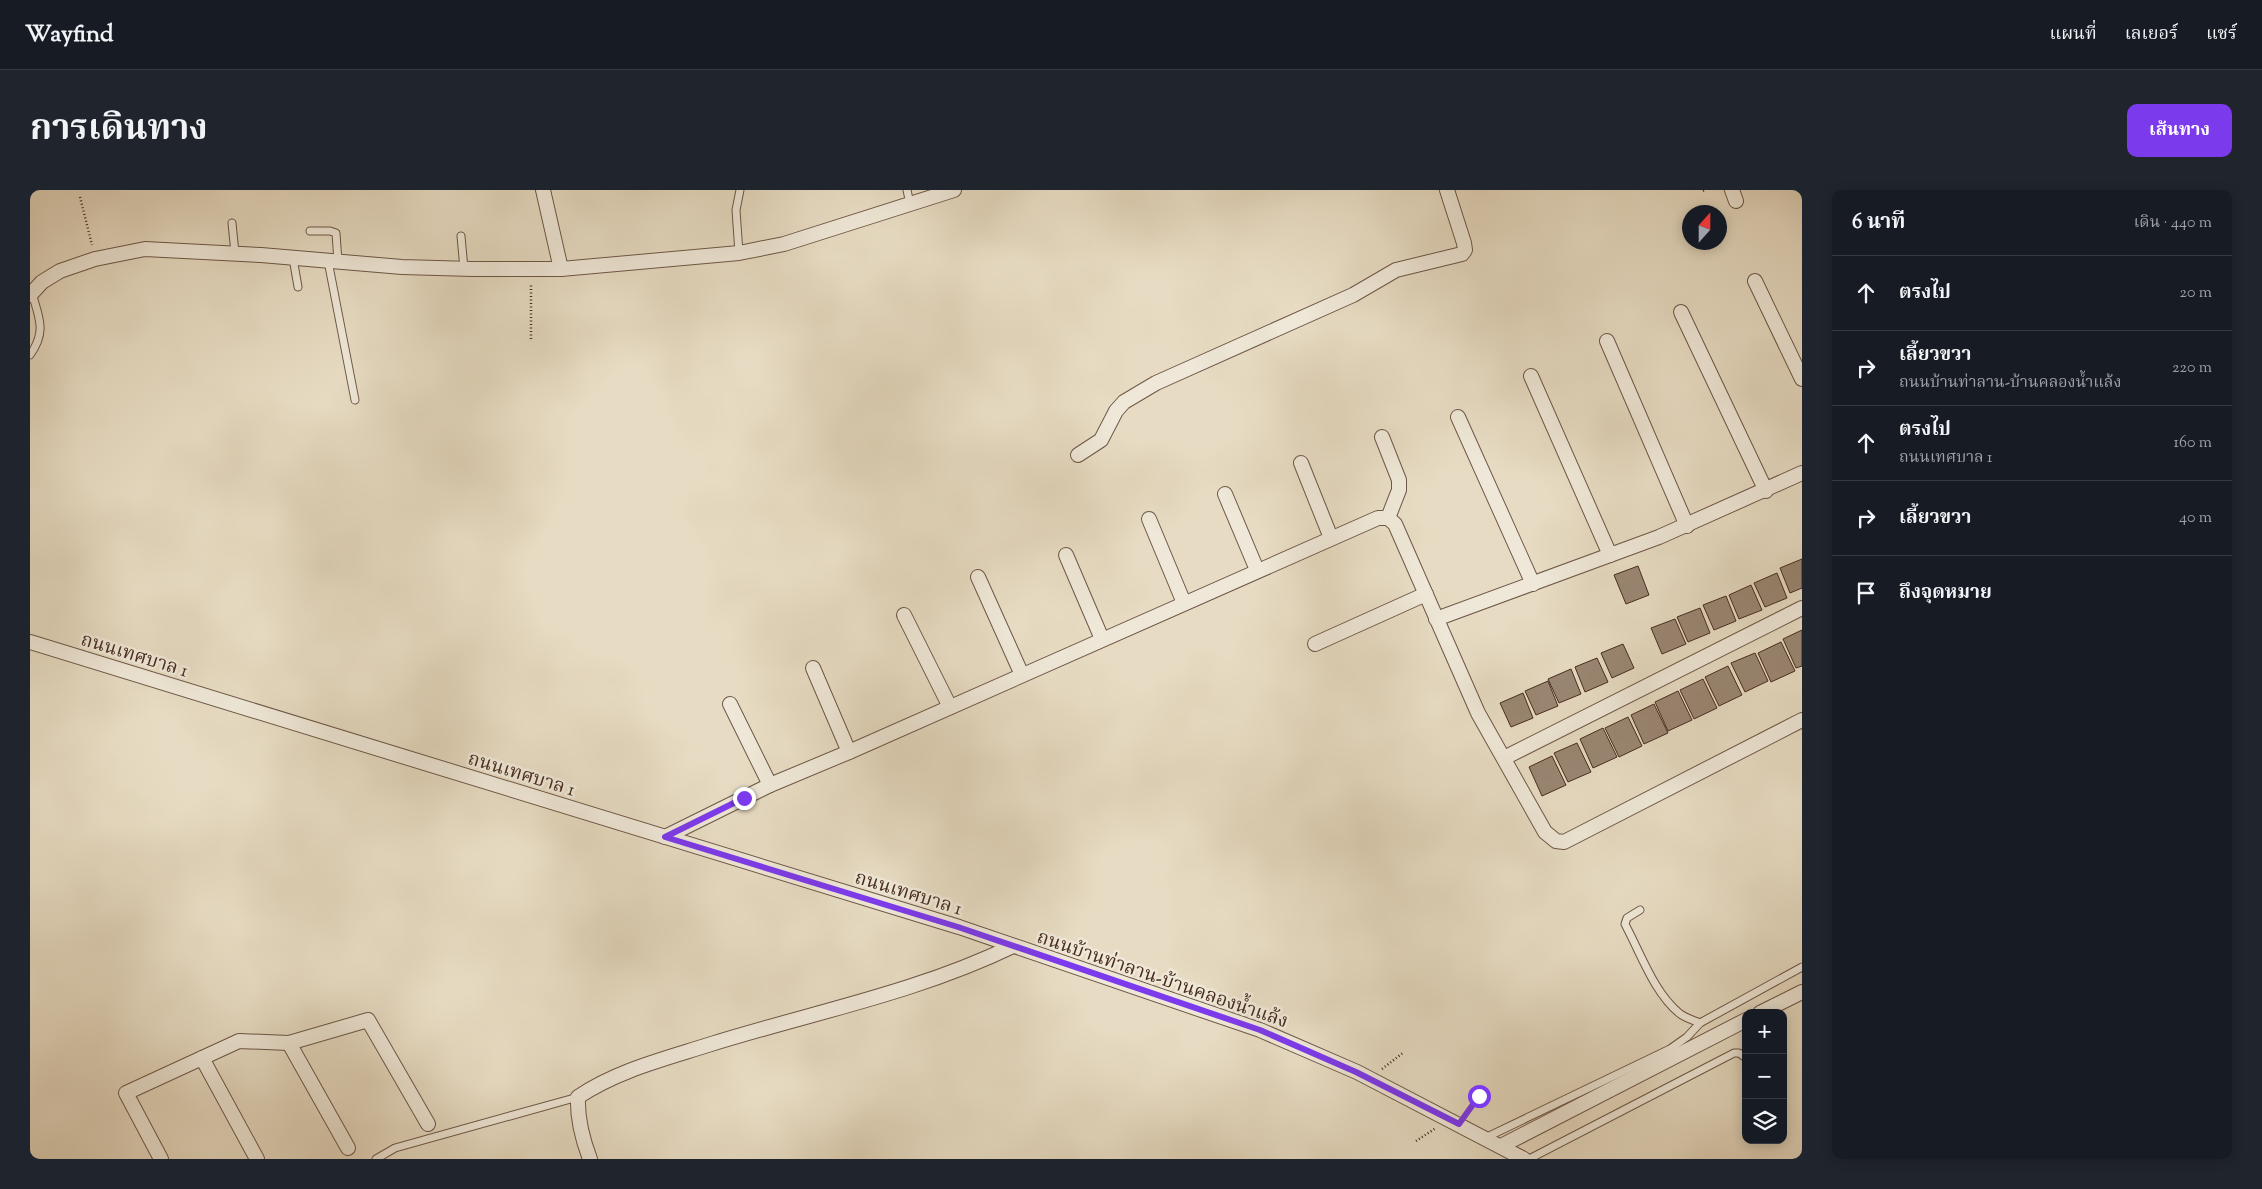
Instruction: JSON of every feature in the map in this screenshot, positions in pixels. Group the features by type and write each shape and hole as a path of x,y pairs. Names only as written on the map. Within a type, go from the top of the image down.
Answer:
{"street":[{"path":"543,190 561,269"},
{"path":"31,294 42,282 60,271 95,259 145,249 235,253 402,267 464,269 561,269 739,253 784,244 954,190"},
{"path":"1078,455 1101,440 1116,411 1124,402 1156,383 1353,295 1396,270 1462,254 1465,250 1464,243 1447,190"},
{"path":"1755,281 1802,379"},
{"path":"1681,312 1766,491"},
{"path":"1607,341 1688,526"},
{"path":"1531,376 1610,555"},
{"path":"1458,417 1533,584"},
{"path":"1382,437 1399,480 1399,490 1388,518"},
{"path":"1301,463 1331,538"},
{"path":"1436,619 1688,526 1802,473"},
{"path":"1226,494 1257,570"},
{"path":"665,837 770,785 849,752 1378,518 1388,518 1395,524 1478,713 1545,832 1556,841 1564,842 1802,720"},
{"path":"1149,519 1184,603"},
{"path":"1066,555 1102,639"},
{"path":"978,577 1022,675"},
{"path":"1315,644 1426,594"},
{"path":"1504,758 1802,608"},
{"path":"904,615 950,707"},
{"name":"ถนนเทศบาล 1","path":"30,642 1008,944"},
{"path":"813,668 849,752"},
{"path":"730,704 770,785"},
{"path":"590,1159 579,1124 578,1097 613,1077 677,1054 920,984 962,970 1008,944"},
{"name":"ถนนบ้านท่าลาน-บ้านคลองน้ำแล้ง","path":"1008,944 1260,1030 1369,1079 1524,1159"},
{"path":"1768,1009 1802,992"},
{"path":"161,1159 126,1093 239,1041 289,1043 368,1020 428,1124"},
{"path":"1501,1146 1742,1022"},
{"path":"289,1043 348,1148"},
{"path":"202,1058 257,1159"}],"lane":[{"path":"739,253 736,210 740,190"},
{"path":"907,190 910,204"},
{"path":"232,222 235,253"},
{"path":"310,231 330,231 336,234 333,261 355,400"},
{"path":"461,236 464,269"},
{"path":"293,258 298,287"},
{"path":"30,354 37,345 42,327 31,294"},
{"path":"1640,910 1628,918 1625,924 1628,930 1661,992 1671,1005 1680,1014 1700,1023"},
{"path":"1485,1138 1670,1049 1687,1038 1700,1023 1802,967"},
{"path":"1529,1159 1734,1053 1742,1055"},
{"path":"376,1159 395,1148 578,1097"}],"path":[{"path":"80,197 95,259"},
{"path":"531,339 530,309 533,269"},
{"path":"1369,1079 1404,1052"},
{"path":"1416,1142 1454,1122 1479,1096"}],"building":[{"path":"1802,559 1802,588 1790,593 1780,568"},
{"path":"1638,566 1649,595 1626,604 1614,575"},
{"path":"1777,573 1787,598 1765,607 1754,583"},
{"path":"1751,585 1762,610 1739,619 1729,595"},
{"path":"1726,596 1736,621 1714,630 1703,605"},
{"path":"1700,608 1710,633 1688,642 1677,617"},
{"path":"1675,619 1686,644 1662,654 1651,628"},
{"path":"1802,630 1802,666 1796,668 1783,639"},
{"path":"1781,642 1795,671 1771,682 1758,653"},
{"path":"1623,644 1634,668 1612,678 1601,653"},
{"path":"1755,653 1768,681 1745,692 1731,663"},
{"path":"1597,658 1608,682 1585,692 1575,667"},
{"path":"1728,666 1742,695 1719,706 1705,677"},
{"path":"1571,669 1581,694 1559,703 1548,679"},
{"path":"1703,679 1717,708 1694,719 1680,690"},
{"path":"1548,681 1558,706 1536,715 1525,691"},
{"path":"1678,691 1692,720 1668,731 1655,702"},
{"path":"1523,693 1533,718 1511,727 1500,703"},
{"path":"1654,704 1668,733 1644,744 1631,715"},
{"path":"1628,717 1642,746 1619,757 1605,728"},
{"path":"1603,728 1617,757 1593,768 1580,739"},
{"path":"1577,743 1591,772 1568,782 1554,753"},
{"path":"1552,756 1566,785 1542,796 1529,767"}],"route":[{"path":"744,798 665,837 958,927 1260,1030 1356,1072 1459,1124 1479,1096"}]}
